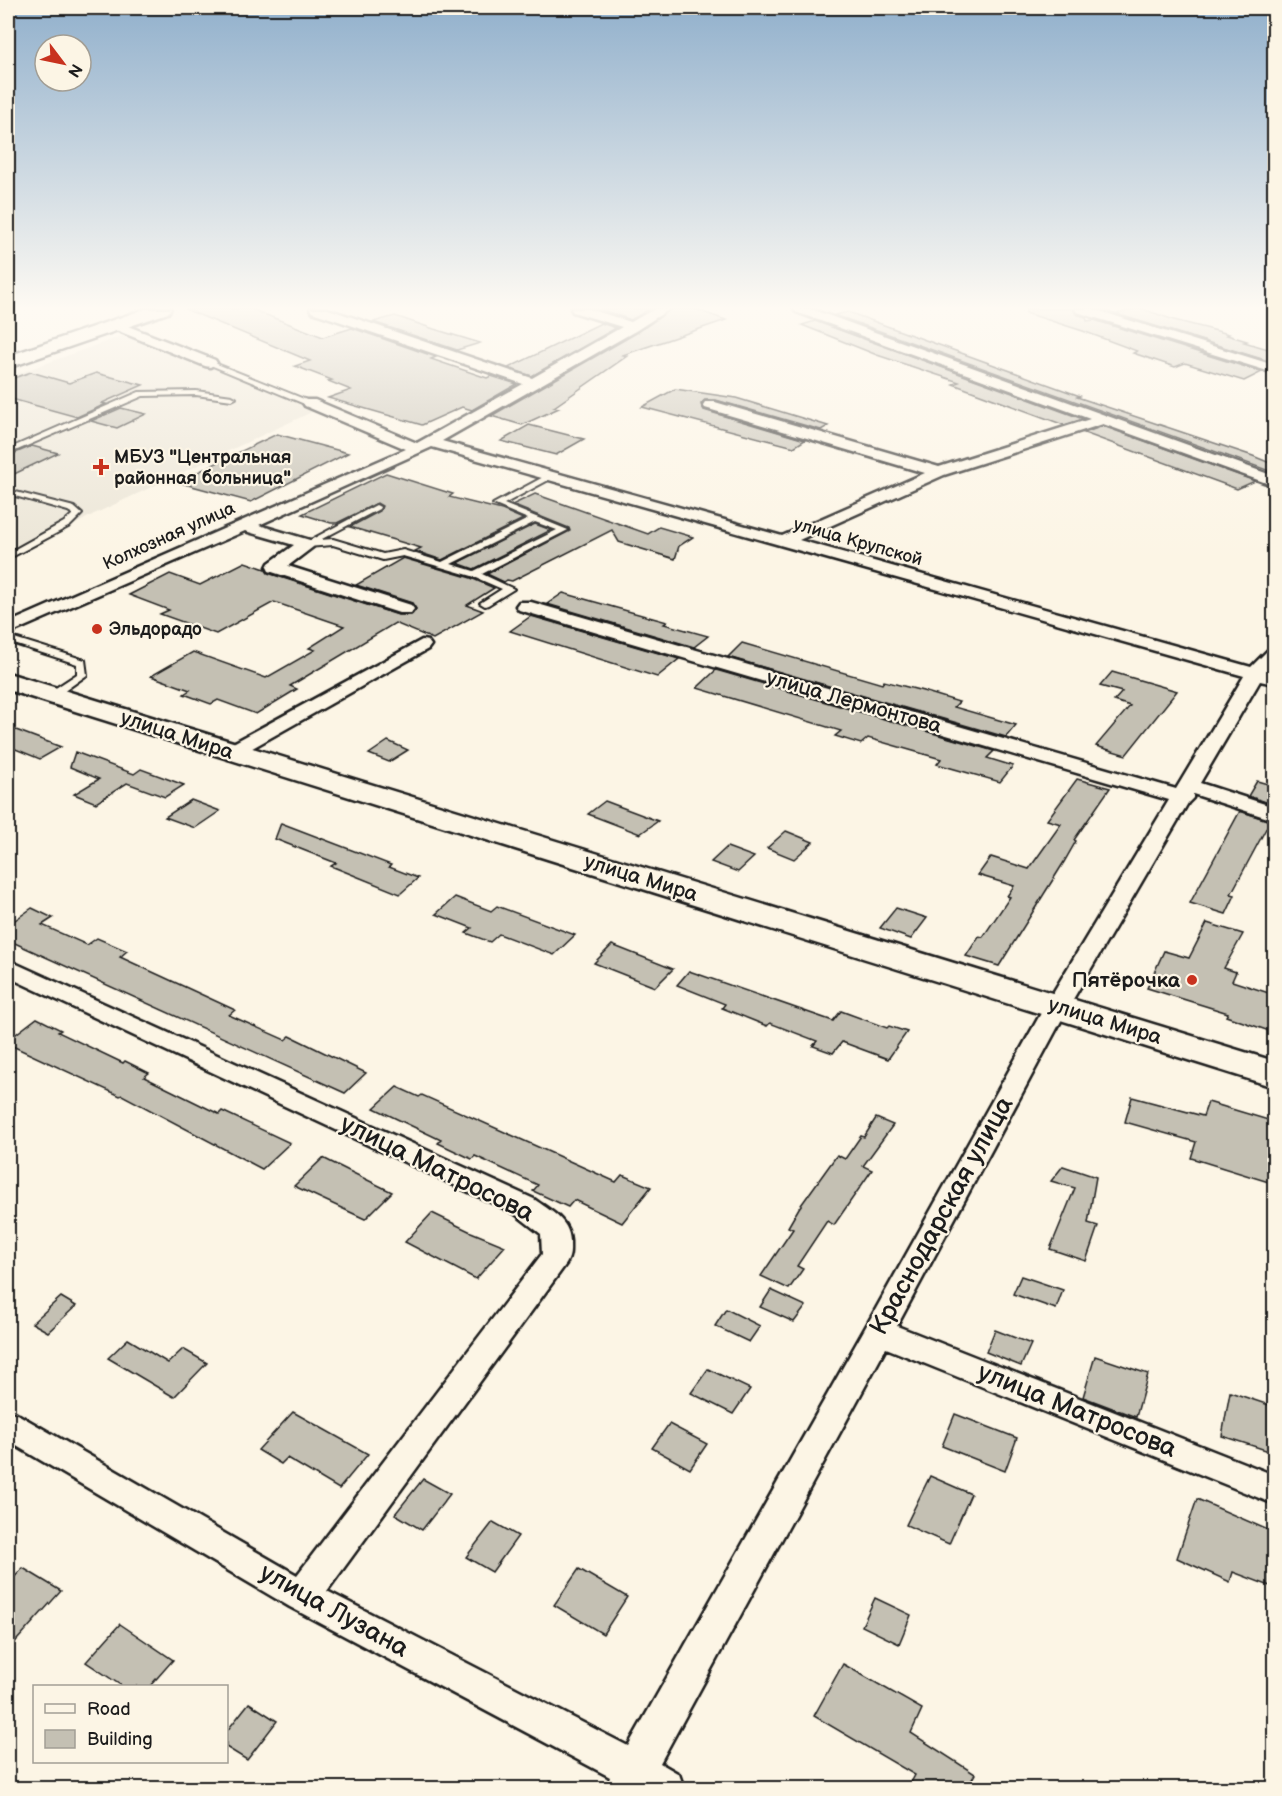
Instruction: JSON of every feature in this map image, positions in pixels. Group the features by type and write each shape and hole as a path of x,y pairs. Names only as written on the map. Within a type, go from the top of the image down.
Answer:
{"main road":[{"name":"улица Мира","path":"8,681 1275,1074"}],"street":[{"name":"Колхозная улица","path":"8,630 424,445 517,393"},
{"path":"1032,393 1275,481"},
{"name":"улица Крупской","path":"310,404 424,445 552,476 784,541 1268,669"},
{"path":"710,405 939,472"},
{"path":"784,541 939,472 1104,419"},
{"path":"242,525 307,544"},
{"path":"307,544 275,567 405,609"},
{"name":"улица Лермонтова","path":"525,606 1186,792 1275,814"},
{"path":"231,752 422,645"},
{"name":"Краснодарская улица","path":"630,1779 879,1332 1057,1006 1186,792 1268,669"},
{"name":"улица Матросова","path":"8,968 524,1206 555,1230 556,1256 302,1596"},
{"name":"улица Матросова","path":"879,1332 1275,1490"},
{"name":"улица Лузана","path":"8,1425 302,1596 630,1779 665,1788"}],"lane":[{"path":"8,452 142,394 186,393 232,398"},
{"path":"283,393 310,404"},
{"path":"475,574 564,530 497,504 552,476"},
{"path":"8,492 71,508 78,514 67,524 8,556"},
{"path":"307,544 376,507"},
{"path":"443,565 535,519"},
{"path":"307,544 333,542 383,557 403,553 475,574 509,589 485,603"},
{"path":"8,639 82,662 82,675 52,695"}],"shaded area":[{"name":"МБУЗ \"Центральная районная больница\"","path":"8,393 274,393 316,410 94,514 8,561"}],"building":[{"path":"8,393 125,393 77,417 8,398"},
{"path":"343,393 502,393 472,410 462,407 422,425 328,398"},
{"path":"532,393 574,393 554,407 559,408 522,425 491,416"},
{"path":"668,393 701,393 736,398 828,426 821,430 716,400 705,400 701,404 704,410 805,440 794,447 642,407"},
{"path":"977,393 1011,393 1083,419 1064,425"},
{"path":"1052,393 1071,393 1080,396 1077,397 1253,456 1275,465 1275,473"},
{"path":"121,408 146,414 117,428 91,421"},
{"path":"529,425 584,439 556,455 501,441"},
{"path":"1103,426 1255,481 1237,489 1084,433"},
{"path":"277,434 348,453 251,502 177,482"},
{"path":"32,446 58,453 8,477 8,456"},
{"path":"386,473 453,494 449,497 502,510 523,519 442,560 415,551 421,548 350,527 380,511 382,506 377,503 337,523 302,514"},
{"path":"535,494 648,534 659,527 693,537 679,546 675,559 619,542 612,530 512,581 504,582 487,574 570,531 569,528 512,505"},
{"path":"535,524 551,530 474,569 457,563"},
{"path":"403,558 471,578 494,588 467,605 483,611 433,639 395,623 290,686 297,689 256,714 218,700 211,704 184,694 190,690 151,676 193,652 266,678 315,650 309,648 344,626 274,602 216,634 160,614 169,610 129,595 170,574 200,585 245,562 265,569 268,573 398,615 411,615 416,609 412,603 356,585"},
{"path":"563,593 708,636 694,647 547,604"},
{"path":"531,616 679,659 657,677 510,631"},
{"path":"742,643 882,684 884,681 923,691 959,702 954,707 1016,725 1006,737 728,657"},
{"path":"716,670 994,751 987,758 1013,766 1000,782 937,764 941,759 868,738 861,744 835,736 841,731 697,688"},
{"path":"1112,672 1177,691 1126,755 1096,746 1130,706 1114,701 1122,692 1100,686"},
{"path":"8,727 61,747 40,759 8,746"},
{"path":"388,741 408,750 389,762 369,754"},
{"path":"75,752 134,774 141,769 184,785 165,797 127,783 96,803 74,794 99,779 70,767"},
{"path":"1077,779 1110,788 1074,840 1076,841 1064,862 999,966 966,956 979,936 983,937 1010,897 1007,896 1014,886 978,875 991,857 1029,869 1061,824 1047,820"},
{"path":"1257,781 1275,786 1275,805 1248,796"},
{"path":"191,800 220,811 195,828 165,817"},
{"path":"605,801 658,821 640,834 588,814"},
{"path":"1240,811 1270,821 1231,894 1235,895 1226,914 1190,903"},
{"path":"281,823 391,865 389,867 418,878 400,894 331,866 336,863 275,839"},
{"path":"786,831 813,842 794,859 767,848"},
{"path":"727,847 754,857 738,872 711,862"},
{"path":"455,897 491,911 497,906 575,935 554,955 499,934 490,942 466,933 472,928 436,914"},
{"path":"32,908 53,918 42,925 87,945 97,938 127,951 120,957 235,1010 229,1015 285,1040 290,1036 366,1073 345,1093 8,940 8,925"},
{"path":"896,908 927,918 911,939 880,928"},
{"path":"1207,923 1243,934 1224,968 1236,972 1232,981 1275,995 1275,1033 1226,1016 1228,1013 1147,988 1164,951 1189,958"},
{"path":"612,945 673,969 655,987 594,963"},
{"path":"689,971 833,1021 841,1011 887,1028 889,1026 907,1032 888,1059 842,1042 833,1053 813,1046 817,1041 770,1023 767,1026 722,1008 725,1004 677,985"},
{"path":"37,1018 61,1030 58,1032 149,1073 144,1077 219,1114 222,1111 290,1143 262,1169 122,1095 8,1044 8,1040"},
{"path":"397,1087 419,1097 422,1095 616,1182 622,1175 651,1187 622,1223 574,1200 568,1207 533,1191 538,1185 475,1156 472,1159 438,1143 441,1140 374,1108"},
{"path":"1132,1097 1203,1116 1208,1102 1275,1122 1275,1184 1191,1158 1196,1142 1125,1122"},
{"path":"876,1118 893,1125 863,1166 872,1170 834,1225 827,1221 797,1266 803,1269 789,1289 761,1276 793,1229 788,1227 799,1208 837,1155 845,1159 861,1136 864,1137"},
{"path":"323,1158 392,1192 365,1219 294,1186"},
{"path":"1063,1166 1096,1177 1088,1223 1098,1226 1086,1261 1050,1249 1075,1188 1051,1181"},
{"path":"432,1213 505,1246 476,1279 405,1242"},
{"path":"1021,1276 1063,1290 1056,1309 1013,1294"},
{"path":"771,1290 806,1306 794,1322 760,1307"},
{"path":"61,1297 76,1306 48,1332 32,1323"},
{"path":"726,1309 760,1326 749,1342 715,1326"},
{"path":"995,1330 1031,1344 1021,1366 986,1352"},
{"path":"128,1339 168,1363 183,1349 207,1363 174,1397 108,1358"},
{"path":"1095,1356 1148,1374 1136,1417 1083,1397"},
{"path":"708,1369 750,1389 733,1414 691,1393"},
{"path":"1230,1392 1275,1407 1275,1453 1222,1436"},
{"path":"293,1412 368,1454 339,1489 287,1458 281,1464 258,1450"},
{"path":"955,1414 1017,1438 1005,1471 942,1446"},
{"path":"669,1424 707,1444 690,1469 652,1448"},
{"path":"930,1476 971,1494 949,1544 906,1525"},
{"path":"423,1479 450,1494 422,1530 395,1514"},
{"path":"1197,1499 1275,1533 1275,1588 1233,1572 1230,1582 1177,1558"},
{"path":"493,1522 518,1536 492,1572 466,1557"},
{"path":"23,1568 61,1591 8,1650 8,1584"},
{"path":"579,1569 627,1597 603,1634 554,1605"},
{"path":"875,1598 911,1615 899,1644 862,1626"},
{"path":"120,1624 173,1660 151,1685 120,1685 86,1662"},
{"path":"843,1664 922,1709 911,1733 975,1774 967,1788 908,1788 915,1775 814,1716"},
{"path":"249,1703 277,1721 247,1760 228,1748 228,1729"}],"place":[{"name":"МБУЗ \"Центральная районная больница\"","path":"101,467"},
{"name":"Эльдорадо","path":"97,629"},
{"name":"Пятёрочка","path":"1192,980"}]}
